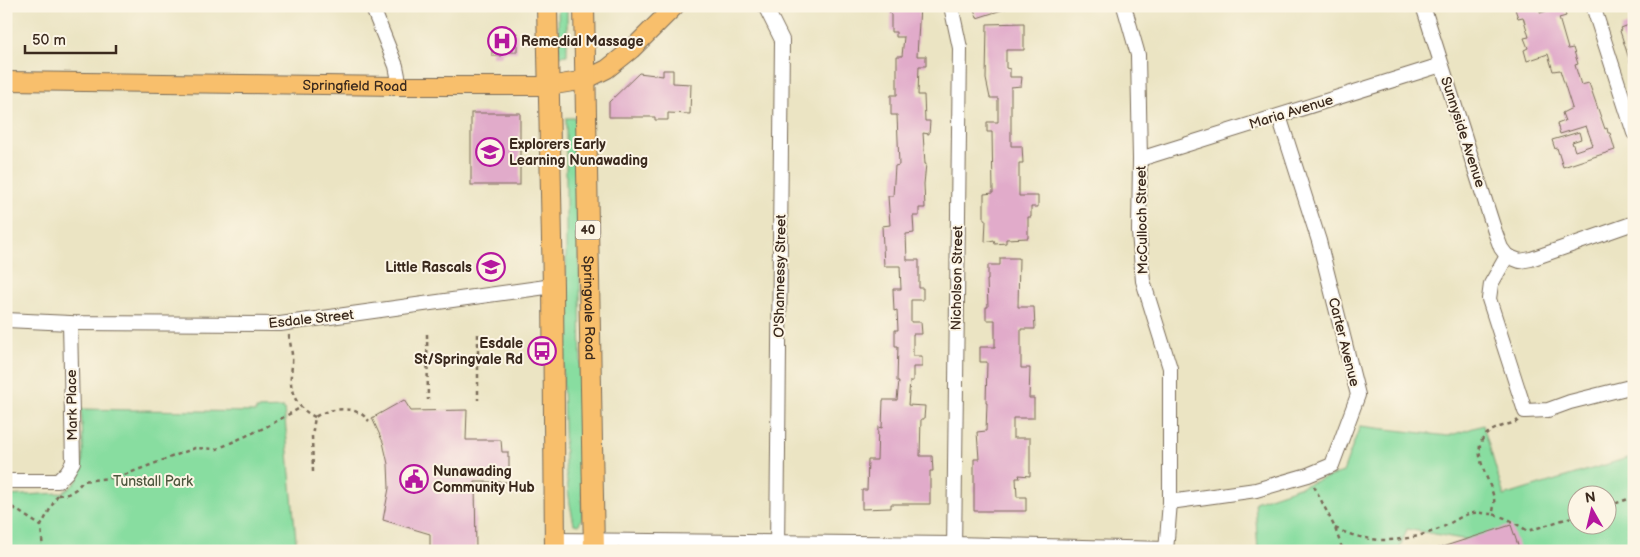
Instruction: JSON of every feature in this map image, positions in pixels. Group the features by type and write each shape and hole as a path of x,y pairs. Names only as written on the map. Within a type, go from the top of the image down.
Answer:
{"highway":[{"path":"547,6 553,286 555,546"},
{"name":"Springvale Road","path":"584,6 594,545"}],"main road":[{"name":"Springfield Road","path":"6,80 398,86 549,86 585,80 607,69 632,49 675,6"}],"street":[{"path":"372,6 396,66 398,86"},
{"name":"O'Shannessy Street","path":"765,6 782,40 777,546"},
{"name":"Nicholson Street","path":"951,6 960,48 954,547"},
{"name":"McCulloch Street","path":"1124,6 1138,55 1139,232 1143,282 1170,368 1170,502 1166,550"},
{"name":"Sunnyside Avenue","path":"1423,6 1495,232 1501,248 1507,256"},
{"path":"1598,7 1634,133"},
{"name":"Maria Avenue","path":"1140,159 1441,65"},
{"name":"Carter Avenue","path":"1170,502 1256,490 1308,475 1332,465 1358,395 1319,241 1279,116"},
{"path":"1634,223 1532,259 1520,261 1507,256 1491,284 1489,298 1525,411 1548,410 1570,402 1634,386"},
{"name":"Esdale Street","path":"6,320 70,323 280,324 553,286"},
{"name":"Mark Place","path":"58,481 73,462 70,323"},
{"path":"6,481 58,481"},
{"path":"555,546 954,547 1166,550"}],"path":[{"path":"427,334 428,400"},
{"path":"478,334 478,400"},
{"path":"289,335 293,361 291,384 295,398 300,408 315,418"},
{"path":"58,495 68,494 83,481 119,477 195,448 217,449 266,427 300,408"},
{"path":"313,472 312,436 315,418 321,413 337,409 358,412 369,421"},
{"path":"1493,514 1495,500 1480,456 1482,440 1488,433 1516,422 1525,411"},
{"path":"1308,475 1335,528 1343,551"},
{"path":"43,551 41,526 58,495 58,481"},
{"path":"1618,503 1634,497"},
{"path":"6,503 41,526"},
{"path":"1335,528 1350,535 1376,540 1403,539 1442,528 1461,517 1474,513 1493,514 1508,519 1528,531 1568,518"}],"green space":[{"path":"558,6 567,6 567,55 559,56"},
{"path":"566,118 575,118 580,279 582,517 579,525 574,524 565,466 562,341 566,278"},
{"name":"Tunstall Park","path":"284,408 297,551 6,551 6,496 61,493 72,486 79,477 83,454 81,409 256,412 256,409"},
{"path":"1483,425 1504,496 1634,456 1634,551 1486,551 1484,543 1407,529 1399,551 1258,551 1255,502 1343,472 1360,426 1448,436"}],"building":[{"path":"887,6 920,6 917,56 926,56 926,66 919,66 918,95 924,95 925,121 930,121 929,134 923,133 926,164 924,184 925,208 919,208 919,216 913,216 914,233 906,234 907,260 919,260 919,288 923,288 923,300 911,300 911,322 921,322 922,334 913,334 913,356 922,356 922,367 913,367 913,381 910,381 908,405 925,406 924,419 921,419 920,456 932,456 933,471 930,471 930,504 891,504 891,508 862,509 862,490 867,490 868,460 877,460 878,427 882,428 883,400 897,400 899,381 897,381 898,346 895,346 895,330 898,330 897,310 894,311 893,289 901,289 900,266 884,266 882,226 890,225 888,196 893,196 895,166 899,165 897,115 891,115 891,95 897,95 897,56 902,56 904,37 896,37 896,32 891,32 891,15"},
{"path":"973,6 1008,6 1008,8 977,18"},
{"path":"1519,6 1548,6 1548,8 1540,11 1540,13 1563,6 1566,16 1559,18 1568,49 1573,48 1578,64 1575,65 1581,85 1589,83 1605,129 1607,128 1608,133 1610,133 1615,150 1563,167 1557,148 1555,149 1552,140 1579,132 1581,139 1572,142 1575,151 1593,145 1586,126 1560,134 1557,124 1565,121 1562,113 1572,108 1560,70 1553,71 1548,54 1527,61 1524,50 1528,48 1524,38 1529,37 1523,17 1518,18 1515,9"},
{"path":"1024,23 1024,50 1006,50 1006,68 1010,69 1010,77 1022,77 1021,86 1011,87 1011,146 1022,146 1023,163 1019,163 1019,196 1038,196 1038,207 1031,207 1031,217 1028,217 1028,238 1006,239 1006,243 995,244 994,240 985,242 986,220 984,220 984,194 993,193 992,132 987,132 987,122 998,122 998,98 990,98 986,79 987,24"},
{"path":"1634,23 1634,68 1632,68 1620,31 1622,30 1621,28"},
{"path":"492,33 517,33 517,52 502,52 502,56 492,56"},
{"path":"663,70 673,70 673,83 691,84 690,114 668,113 668,120 655,120 655,117 609,117 609,102 639,73 663,76"},
{"path":"471,113 520,113 520,185 471,185"},
{"path":"1000,258 1019,258 1018,307 1034,307 1035,329 1021,329 1021,368 1030,368 1029,398 1034,398 1034,418 1013,418 1013,438 1030,438 1030,476 1019,475 1020,478 1016,478 1017,497 1026,497 1026,511 974,511 974,459 979,459 977,432 986,431 987,362 980,362 980,347 995,347 995,320 986,320 986,307 988,307 988,265 1000,265"},
{"path":"404,400 411,411 467,410 466,440 501,440 502,452 508,452 509,482 475,482 476,551 430,551 430,534 383,520 389,488 388,464 383,442 372,418"},
{"path":"1511,525 1520,551 1436,551 1436,549"}],"place":[{"name":"Remedial Massage","path":"502,41"},
{"name":"Explorers Early Learning Nunawading","path":"490,152"},
{"name":"Little Rascals","path":"491,267"},
{"name":"Esdale St/Springvale Rd","path":"542,351"},
{"name":"Nunawading Community Hub","path":"414,479"}]}
